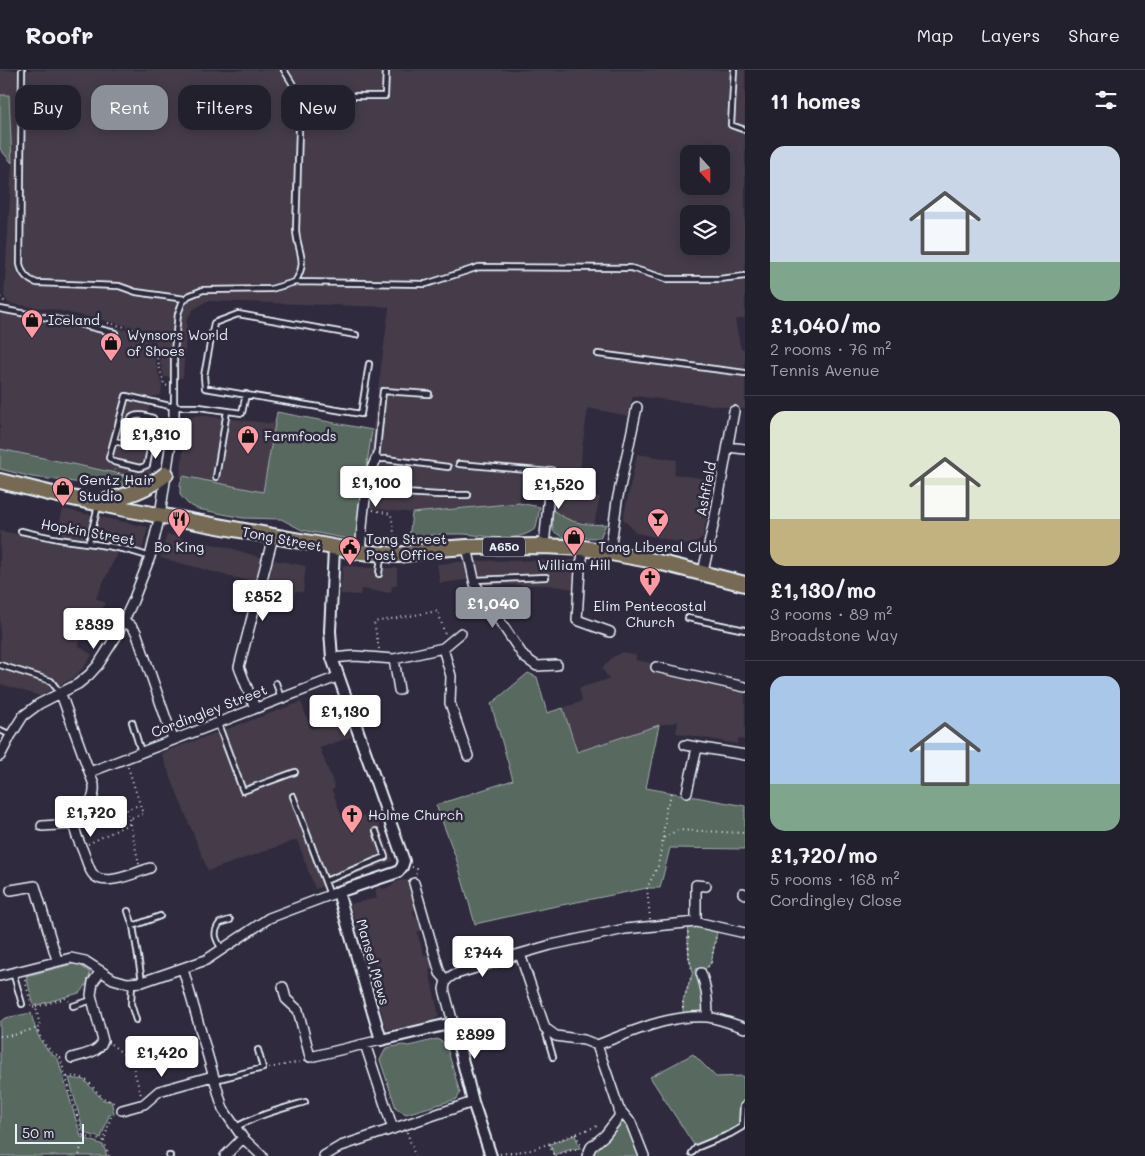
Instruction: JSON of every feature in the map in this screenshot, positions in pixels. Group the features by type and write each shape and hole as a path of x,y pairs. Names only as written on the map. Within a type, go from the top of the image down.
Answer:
{"highway":[{"path":"99,503 142,490 166,474"},
{"name":"Tong Street","path":"0,481 53,494 334,549 398,555 467,547 544,546 584,548 703,572 745,584"}],"street":[{"path":"0,756 23,716 30,710 78,684 98,665 123,622 150,557 160,515 174,422 174,407"},
{"path":"610,552 637,407"},
{"name":"Ashfield","path":"703,572 734,411"},
{"path":"728,447 745,449"},
{"path":"360,552 370,471 376,459"},
{"path":"544,546 551,472"},
{"path":"255,708 239,667 273,536"},
{"path":"467,547 474,580 481,594 500,619 524,657 537,666 557,665"},
{"path":"584,548 580,570 577,620 610,632"},
{"path":"0,976 57,960 78,958 114,980 132,983 142,982 206,960 270,918 398,872 403,864 403,858 337,677 332,658 330,630 334,549"},
{"path":"123,622 136,632 173,739"},
{"path":"332,658 355,656 394,659 445,647 461,633"},
{"path":"445,647 451,676 450,703 468,756"},
{"path":"394,659 399,690"},
{"path":"656,667 745,687"},
{"name":"Cordingley Street","path":"90,772 337,677"},
{"path":"61,694 94,785 94,796 89,806 78,816 75,824 76,833 92,874 99,879 111,880 150,868"},
{"path":"685,746 745,754"},
{"path":"687,792 697,748"},
{"path":"42,826 75,824"},
{"path":"11,890 35,883 57,960"},
{"path":"414,883 440,973 446,980"},
{"path":"692,922 696,885 706,886"},
{"name":"Mansel Mews","path":"334,894 381,1040"},
{"path":"491,1156 474,1102 444,989 446,980 453,975 551,944 625,929 692,922 745,933"},
{"path":"520,954 545,1028 556,1036 584,1040 596,1045 660,1022 683,1018 708,1018 745,1028"},
{"path":"183,968 223,1109 243,1138 262,1156"},
{"path":"72,1058 98,1049 102,1044 103,1038 92,1000 91,989 100,971"},
{"path":"697,973 706,984 708,1018"},
{"path":"284,987 286,999 298,1010 310,1057 453,1023"},
{"path":"365,1044 392,1129"},
{"path":"587,1156 591,1146 605,1135 619,1117 619,1109 596,1045"},
{"path":"122,1110 144,1104 159,1091 214,1078"},
{"path":"324,1156 341,1146 474,1102"},
{"path":"619,1109 631,1122 644,1156"},
{"path":"225,1156 243,1138"}],"lane":[{"path":"22,70 20,264 24,274 36,283 119,286 136,292 185,299"},
{"path":"284,70 293,85"},
{"path":"355,96 385,96 386,70"},
{"path":"734,70 731,125 745,130"},
{"path":"295,282 302,266 296,237 299,130"},
{"path":"174,407 174,351 178,314 185,299 195,292 202,290 271,289 295,282 426,284 479,267 631,268 667,280 719,279 745,276"},
{"path":"0,309 115,332"},
{"path":"356,336 238,314 214,323 204,376 205,388 361,414 369,364"},
{"path":"598,354 745,373"},
{"path":"429,394 383,391 376,459 386,458 448,467"},
{"path":"114,441 123,443 127,440 133,416 151,417 154,420 146,466 140,468 114,462 109,458 126,396 174,407 199,407 242,412 246,394"},
{"path":"216,477 227,411"},
{"path":"459,464 551,472"},
{"path":"367,491 468,495"},
{"path":"89,542 99,503"},
{"name":"Hopkin Street","path":"21,531 60,539 89,542 150,557"},
{"path":"379,574 381,554"},
{"path":"474,580 546,578"},
{"path":"688,618 745,630"},
{"path":"0,666 52,681 61,694"},
{"path":"276,683 282,699"},
{"path":"132,722 141,752"},
{"path":"217,722 243,791 295,772"},
{"path":"0,730 11,734"},
{"path":"294,796 324,881 334,894"},
{"path":"324,881 385,858 376,831"},
{"path":"128,911 137,939 142,982"},
{"path":"133,926 160,916"},
{"path":"223,950 216,939 215,932 220,923 230,920"},
{"path":"18,971 22,1004"},
{"path":"132,983 132,1004 136,1020"},
{"path":"73,1006 92,1000"},
{"path":"545,1028 553,1057"},
{"path":"214,1078 262,1068 258,1050"},
{"path":"235,1127 266,1113 305,1102"},
{"path":"692,1153 696,1148 742,1127 743,1106 745,1104"}],"path":[{"path":"364,508 391,514 398,555"},
{"path":"382,658 374,622 438,611 445,647"},
{"path":"125,758 143,814 131,818"},
{"path":"651,927 647,888 658,866 664,838 666,808 672,793"},
{"path":"140,804 127,809 131,818 140,871"},
{"path":"82,847 131,823"},
{"path":"664,838 678,830 745,833"},
{"path":"403,864 417,869 414,883"},
{"path":"692,922 689,958 697,973"},
{"path":"683,1018 683,1001 697,973 712,963 718,927"},
{"path":"18,971 32,1008 66,998 73,1006"},
{"path":"0,1036 40,1027 36,1007"},
{"path":"37,1028 46,1046 60,1056 67,1077 84,1136 79,1156"},
{"path":"103,1038 131,1060 144,1104"},
{"path":"262,1068 273,1068 304,1061 310,1057"},
{"path":"67,1077 78,1077 87,1080 103,1098 111,1100 122,1110 111,1116 104,1141 109,1156"},
{"path":"405,1125 415,1156"},
{"path":"491,1156 531,1150 600,1125"},
{"path":"549,1144 555,1156 572,1150 582,1150 576,1134"},
{"path":"84,1136 104,1141"},
{"path":"531,1150 533,1156"}],"shaded area":[{"path":"0,70 745,70 745,318 735,320 741,349 745,349 745,409 633,396 628,416 588,408 582,448 579,493 600,497 594,525 563,518 552,509 557,468 522,466 519,503 412,513 360,507 369,457 389,307 207,301 193,310 187,319 183,378 164,377 153,331 50,309 9,304 4,296 12,163 9,95 0,95"},
{"path":"0,305 48,312 148,335 162,386 161,395 151,397 148,413 156,418 158,425 150,476 130,476 0,449"},
{"path":"198,415 275,424 263,492 180,476 186,422 191,417"},
{"path":"637,454 677,460 674,474 714,480 703,537 691,545 636,533 623,519"},
{"path":"63,509 148,527 140,558 118,552 96,598 106,603 78,645 92,655 85,666 73,678 40,696 0,684 0,531 55,541"},
{"path":"167,534 199,543 200,541 234,549 259,557 306,566 303,592 295,592 293,603 267,596 252,582 160,558"},
{"path":"578,560 574,589 547,585 483,585 467,580 440,583 437,564 465,561"},
{"path":"343,565 397,568 397,586 392,586 391,593 361,589 360,595 340,594"},
{"path":"623,652 636,655 636,660 745,682 745,740 738,739 737,744 676,733 678,722 659,725 577,752 563,708 582,701 579,688 609,679 602,668 613,657"},
{"path":"301,702 311,729 336,720 333,713 341,711 351,737 320,748 335,788 332,790 344,822 374,812 393,861 315,889 297,840 208,871 161,753"},
{"path":"403,880 409,880 408,883 417,908 413,911 415,917 420,918 424,930 417,932 424,955 429,954 432,969 429,970 439,1016 433,1021 389,1030 386,1029 372,977 374,976 372,969 376,967 373,955 371,951 364,952 350,904 377,898 375,892 377,888 381,887 383,889"}],"green space":[{"path":"0,95 9,95 12,163 0,149"},
{"path":"277,412 372,430 356,538 353,540 302,530 281,519 243,518 198,509 188,504 180,495 180,484 183,476 263,492"},
{"path":"0,449 130,476 150,476 140,485 99,485 32,477 0,469"},
{"path":"519,503 540,507 536,528 528,533 508,538 449,534 409,539 412,513"},
{"path":"552,509 564,517 577,522 606,524 600,538 562,537 553,531"},
{"path":"528,673 537,677 547,713 563,708 577,752 659,725 646,788 745,806 745,849 670,848 660,888 647,888 475,924 456,858 436,805 513,780 491,704"},
{"path":"687,923 718,927 711,963 701,973 708,1017 683,1018 683,1001 693,972 689,958"},
{"path":"73,964 79,965 90,972 87,984 81,991 34,1006 26,976"},
{"path":"31,1013 40,1039 47,1050 58,1059 81,1137 103,1145 107,1156 0,1156 0,1022 5,1018"},
{"path":"437,1039 446,1044 460,1093 457,1099 406,1114 396,1108 380,1060 386,1048 403,1045 409,1046"},
{"path":"693,1054 716,1077 743,1076 744,1089 742,1127 696,1148 650,1077"},
{"path":"69,1078 84,1080 103,1100 111,1101 114,1113 109,1115 101,1138 84,1133"},
{"path":"619,1109 644,1156 587,1156 605,1135"},
{"path":"575,1135 580,1148 554,1155 550,1144"}],"place":[{"name":"Iceland","path":"32,339"},
{"name":"Wynsors World of Shoes","path":"111,362"},
{"name":"Farmfoods","path":"248,455"},
{"name":"Gentz Hair Studio","path":"63,507"},
{"name":"Bo King","path":"179,538"},
{"name":"Tong Liberal Club","path":"658,538"},
{"name":"William Hill","path":"574,556"},
{"name":"Tong Street Post Office","path":"350,566"},
{"name":"Elim Pentecostal Church","path":"650,597"},
{"name":"Holme Church","path":"352,834"}]}
